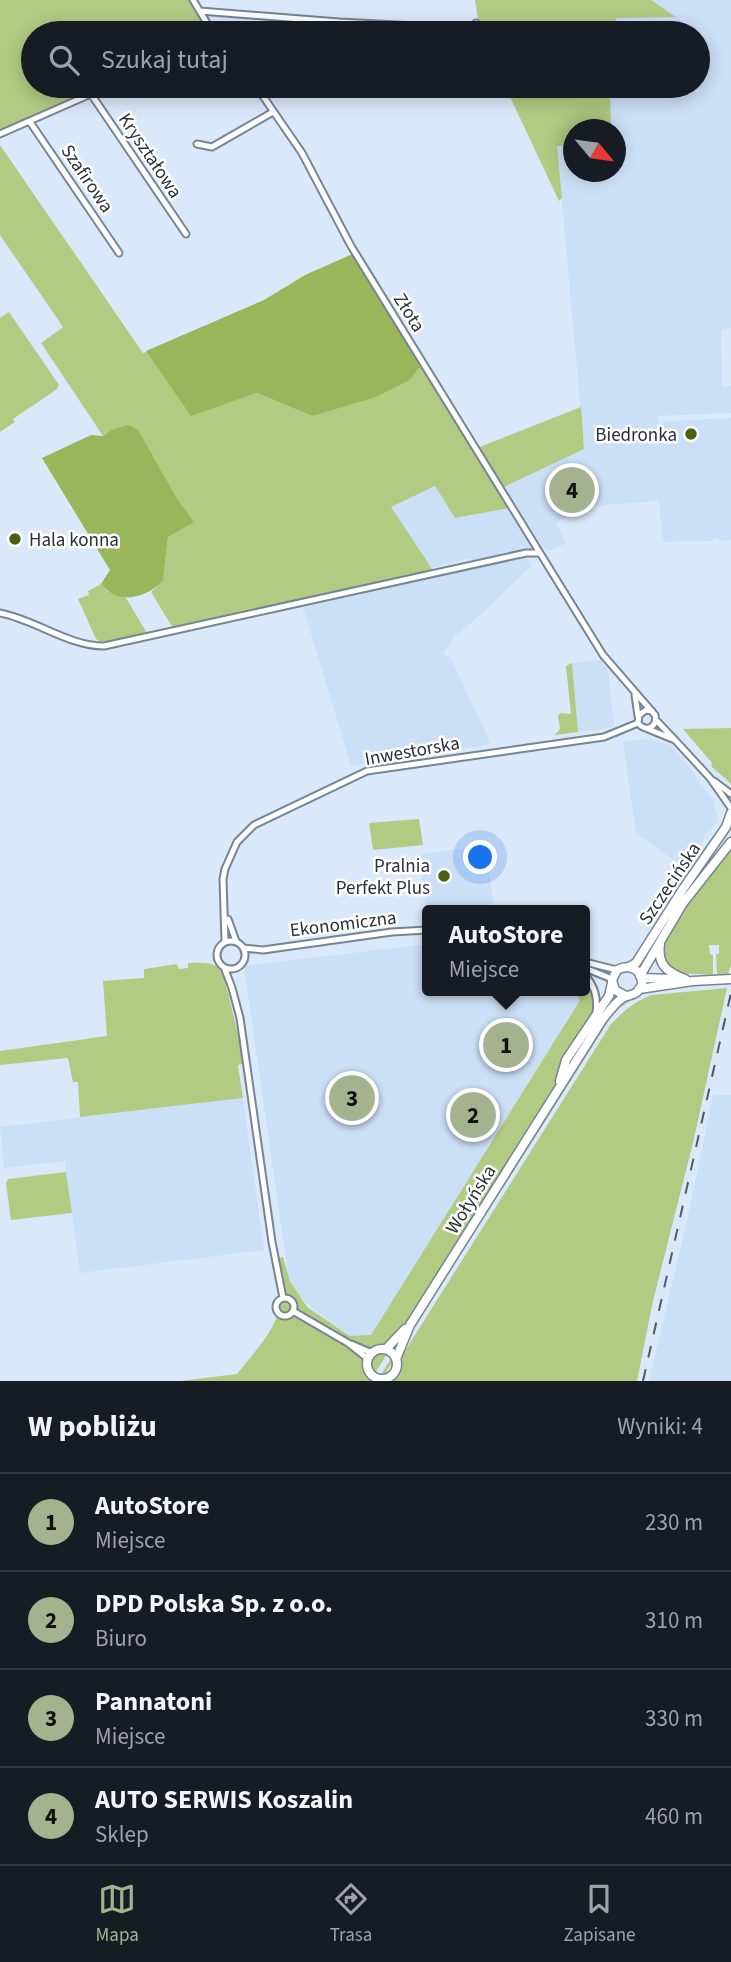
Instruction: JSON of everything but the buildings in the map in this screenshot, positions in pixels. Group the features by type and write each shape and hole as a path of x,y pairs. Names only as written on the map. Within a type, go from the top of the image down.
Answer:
{"main road":[{"name":"Szczecińska","path":"629,967 636,963 726,827 731,811"},
{"name":"Szczecińska","path":"641,977 660,939 690,894 731,842"},
{"path":"660,939 659,958 663,967 689,980"},
{"path":"639,989 641,977 635,969 629,967 614,976 617,992 626,996 633,995 639,989 689,980"},
{"name":"Wołyńska","path":"557,1091 566,1060 609,996 614,976"},
{"path":"641,977 731,979"},
{"name":"Wołyńska","path":"396,1359 410,1325 557,1091 602,1020 626,996"},
{"name":"Wołyńska","path":"386,1349 410,1325"},
{"path":"379,1349 386,1349 396,1359 397,1366 392,1375 379,1380 369,1377 367,1366 370,1356 379,1349"}],"street":[{"path":"193,0 206,21"},
{"path":"200,11 326,21"},
{"path":"0,134 82,98"},
{"name":"Kryształowa","path":"94,98 186,234"},
{"name":"Złota","path":"264,98 302,153 351,246 603,655 652,711"},
{"path":"197,144 212,148 273,112"},
{"name":"Szafirowa","path":"30,122 119,253"},
{"path":"0,613 74,640 104,646 526,553 540,553"},
{"path":"634,692 638,719 642,727 676,740"},
{"path":"638,719 643,711 652,711 656,720 710,778 731,811"},
{"name":"Inwestorska","path":"225,942 225,869 237,842 254,825 355,776 384,768 604,737 638,719"},
{"path":"648,729 656,720"},
{"path":"710,778 731,794"},
{"name":"Inwestorska","path":"225,913 236,942"},
{"name":"Ekonomiczna","path":"243,948 262,950 422,930"},
{"path":"224,967 234,968 241,965 244,958 243,948 236,942 225,942 218,947 216,955 232,988 248,1064 272,1242 283,1298"},
{"name":"Ekonomiczna","path":"244,958 262,950"},
{"path":"590,964 614,976"},
{"path":"232,988 234,968"},
{"path":"590,969 614,976"},
{"path":"590,983 597,995 596,1013"},
{"path":"283,1298 293,1301 293,1311"},
{"path":"283,1298 277,1303 277,1311 285,1316 293,1311"},
{"path":"293,1311 370,1356"}],"shaded area":[{"path":"651,0 731,0 731,328 721,329 722,386 731,386 731,413 657,416 659,424 669,421 731,418 731,540 720,541 715,537 712,541 663,542 659,501 589,506 556,522 566,543 549,551 543,548 504,487 584,448 557,145 563,145 563,182 626,182 626,119 611,119 610,98 710,98 710,21 615,21 615,17 675,16"},
{"path":"435,486 455,518 509,508 532,546 531,550 474,562 470,558 430,568 391,507"},
{"path":"527,557 530,567 455,636 443,654 451,658 490,742 487,745 351,766 303,607"},
{"path":"601,660 608,671 614,727 578,732 572,663"},
{"path":"647,739 671,745 713,800 718,820 684,867 636,833 623,742"},
{"path":"486,845 493,905 425,905 419,855"},
{"path":"422,945 422,996 578,996 580,999 371,1335 351,1336 313,1309 299,1295 288,1275 244,966"},
{"path":"713,1095 731,1095 731,1381 649,1381 687,1221"},
{"path":"243,1098 264,1250 80,1273 65,1161 4,1168 0,1127"}],"green space":[{"path":"0,0 189,0 202,21 21,21 21,98 73,98 0,131"},
{"path":"475,0 651,0 676,17 616,18 616,21 478,21"},
{"path":"511,98 610,98 611,119 563,119 563,146 557,146 562,198 559,201"},
{"path":"0,145 143,353 147,352 191,415 257,393 312,416 410,380 419,368 427,366 477,448 581,407 584,449 504,487 499,491 509,508 455,518 435,486 391,507 434,572 173,628 151,592 163,581 168,537 193,522 176,497 111,430 103,436 41,343 63,327 0,235"},
{"path":"357,252 427,366 419,368 410,380 376,397 312,416 257,393 191,416 146,351 264,300 305,275"},
{"path":"9,312 59,385 0,432 0,318"},
{"path":"128,425 138,430 176,497 194,522 168,537 163,581 148,592 124,597 108,591 101,584 110,570 42,458 91,435 103,436 111,430"},
{"path":"101,584 107,591 126,598 147,633 103,643 96,639 78,599 89,595 88,591"},
{"path":"572,663 578,732 555,735 560,729 560,713 571,714 566,666"},
{"path":"731,728 731,784 711,766 712,763 683,729"},
{"path":"419,819 423,845 373,850 369,823"},
{"path":"731,849 731,965 727,976 717,973 716,954 719,954 719,945 709,945 710,954 713,955 713,975 678,973 665,965 661,950 688,901"},
{"path":"188,963 211,964 223,972 245,1063 238,1065 243,1098 80,1117 78,1082 73,1082 68,1058 0,1065 0,1051 107,1036 103,981 144,978 144,969 177,964 179,969 188,968"},
{"path":"731,982 654,991 639,996 613,1014 381,1380 380,1376 607,1019 621,1006 635,997 649,991 679,984"},
{"path":"727,988 693,1143 653,1301 637,1381 386,1381 611,1024 630,1007 652,995"},
{"path":"590,990 594,1010 565,1057 556,1087 370,1381 180,1381 237,1374 251,1357 277,1318 280,1308 282,1287 278,1258 283,1257 290,1281 307,1307 350,1336 371,1335 580,1000 578,996 590,996"},
{"path":"66,1172 72,1213 11,1220 6,1183 8,1179"}],"railway":[{"path":"643,1381 731,993"}],"place":[{"name":"Biedronka","path":"691,434"},
{"name":"AUTO SERWIS Koszalin","path":"572,490"},
{"name":"Hala konna","path":"15,539"},
{"name":"Pralnia Perfekt Plus","path":"444,876"},
{"name":"AutoStore","path":"506,1045"},
{"name":"Pannatoni","path":"352,1098"},
{"name":"DPD Polska Sp. z o.o.","path":"473,1115"}]}
